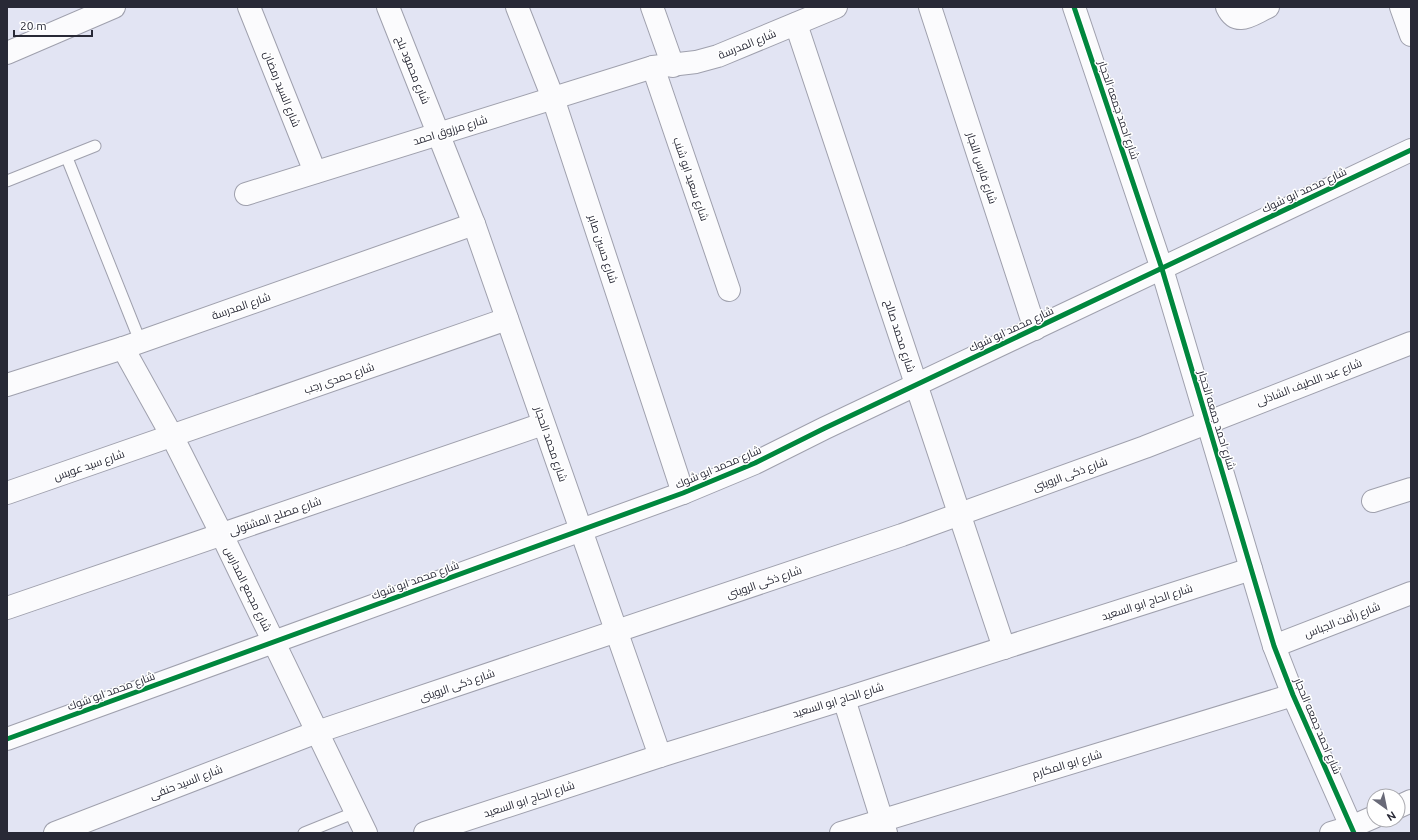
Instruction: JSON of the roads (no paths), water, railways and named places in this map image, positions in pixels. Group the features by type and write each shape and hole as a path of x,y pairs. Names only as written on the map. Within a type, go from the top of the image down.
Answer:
{"street":[{"path":"7,53 114,7"},
{"name":"شارع السيد رمضان","path":"250,7 315,172"},
{"name":"شارع محمود بلح","path":"388,7 438,134"},
{"name":"شارع حسين صابر","path":"517,7 553,98 683,493"},
{"name":"شارع سعيد ابو شنب","path":"652,7 663,66 729,290"},
{"name":"شارع المدرسة","path":"663,66 696,62 718,56 836,7"},
{"name":"شارع فارس النجار","path":"930,7 1035,329"},
{"name":"شارع احمد جمعه الحجار","path":"1074,7 1162,269 1274,646 1345,831"},
{"path":"1231,12 1241,19 1268,7"},
{"path":"1401,7 1411,35"},
{"name":"شارع محمد صالح","path":"796,24 1004,648"},
{"name":"شارع مرزوق احمد","path":"246,194 553,98 663,66"},
{"name":"شارع محمد الحجار","path":"438,134 474,224 660,756"},
{"name":"شارع محمد ابو شوك","path":"7,739 581,531 683,493 755,463 917,384 1411,150"},
{"name":"شارع المدرسة","path":"7,385 132,345 474,224"},
{"name":"شارع حمدى رجب","path":"172,436 507,319"},
{"name":"شارع عبد اللطيف الشاذلى","path":"1207,422 1411,343"},
{"name":"شارع مجمع المدارس","path":"132,345 172,436 222,535 366,833"},
{"name":"شارع ذكى الروينى","path":"317,732 895,538 1145,447 1207,422"},
{"name":"شارع مصلح المشتولى","path":"7,608 544,424"},
{"name":"شارع سيد عويس","path":"7,493 172,436"},
{"path":"1373,501 1411,488"},
{"name":"شارع الحاج ابو السعيد","path":"425,833 450,829 660,756 1251,569"},
{"name":"شارع رأفت الجباس","path":"1274,646 1411,593"},
{"name":"شارع ابو المكارم","path":"841,833 884,827 1293,696"},
{"path":"844,699 884,827"},
{"name":"شارع السيد حنفى","path":"55,833 317,732"},
{"path":"1345,831 1366,821"}],"lane":[{"path":"7,181 95,146"},
{"path":"67,158 132,345"},
{"path":"304,833 356,812"}]}
